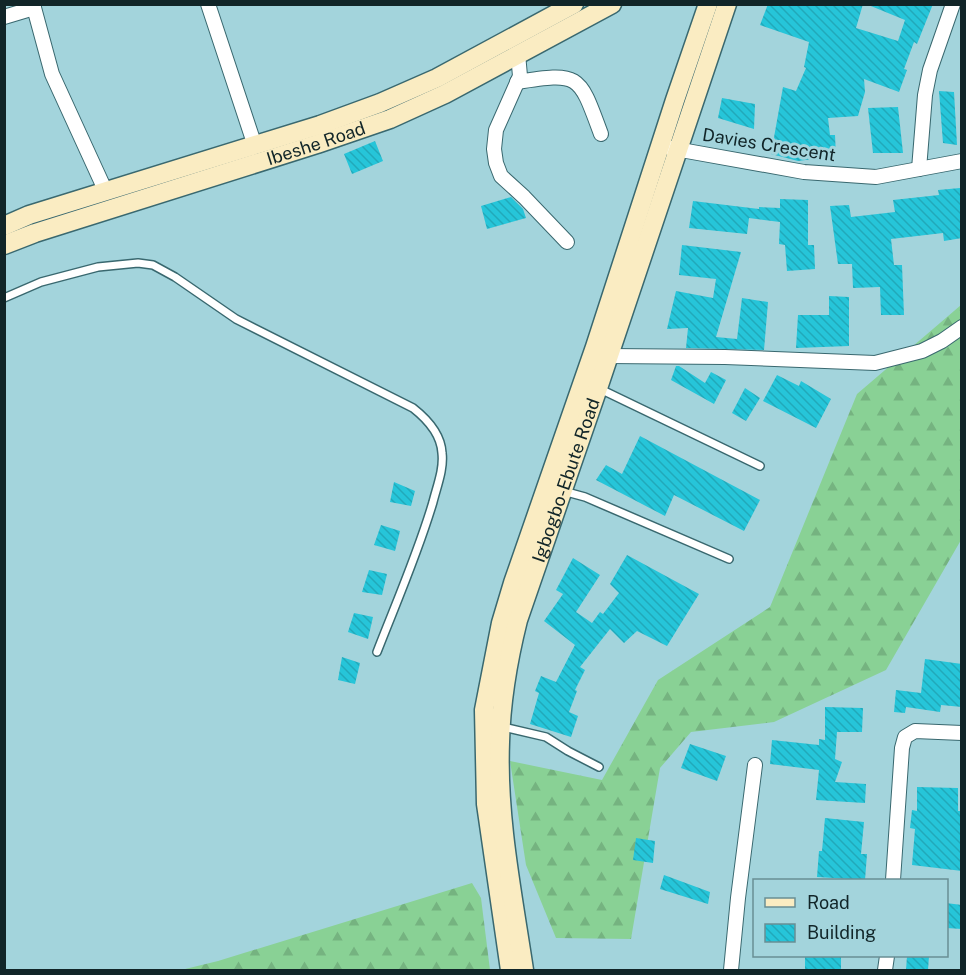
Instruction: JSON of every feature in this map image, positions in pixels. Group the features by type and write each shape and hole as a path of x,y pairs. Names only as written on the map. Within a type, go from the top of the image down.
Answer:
{"main road":[{"name":"Ibeshe Road","path":"4,226 29,215 255,146 380,103 437,78 574,4"},
{"name":"Ibeshe Road","path":"4,246 35,233 317,144 390,118 445,94 612,4"},
{"name":"Igbogbo-Ebute Road","path":"524,970 503,814 500,744 509,657 518,620 608,356 708,4"},
{"name":"Igbogbo-Ebute Road","path":"510,970 486,804 484,710 501,623 595,347 669,147 727,4"}],"street":[{"path":"208,4 255,146"},
{"path":"919,169 925,95 930,70 953,4"},
{"path":"4,17 34,6 52,74 106,192"},
{"path":"518,54 520,76 496,130 494,149 496,163 501,176 567,242"},
{"path":"517,82 554,76 566,77 577,82 589,100 602,134"},
{"name":"Davies Crescent","path":"669,147 804,172 876,177 962,161"},
{"path":"608,356 725,357 875,363 922,351 962,327"},
{"path":"893,879 902,748 905,737 915,731 962,733"},
{"path":"731,970 755,765"}],"lane":[{"path":"4,298 41,282 98,267 138,263 153,265 175,277 236,319 413,408 424,416 438,437 442,452 441,474 426,524 377,652"},
{"path":"598,388 760,466"},
{"path":"563,491 585,497 729,559"},
{"path":"501,727 546,737 599,767"}],"green space":[{"path":"961,305 961,540 886,670 774,722 691,732 660,768 631,939 556,938 526,865 510,761 602,780 658,680 770,607 857,394"},
{"path":"472,883 481,898 490,970 181,970 218,961"}],"building":[{"path":"768,4 863,4 856,28 898,41 905,20 866,4 933,4 917,44 914,42 904,69 907,70 899,92 864,79 865,92 858,116 828,118 830,135 835,135 836,156 798,161 771,154 783,87 796,91 806,68 804,67 809,42 760,25"},
{"path":"939,91 954,92 957,145 943,143"},
{"path":"722,98 755,104 754,129 718,118"},
{"path":"898,107 903,153 873,153 868,108"},
{"path":"375,141 383,161 352,174 344,154"},
{"path":"960,188 962,238 944,241 943,233 891,239 894,265 902,265 904,315 881,315 880,287 853,288 852,264 838,264 830,206 849,205 851,217 895,212 893,200 939,195 938,190"},
{"path":"511,197 523,209 526,218 487,229 481,206"},
{"path":"780,199 808,200 808,245 814,245 815,269 787,271 785,245 779,244 780,222 749,218 747,234 689,228 693,201 759,209 759,207 780,208"},
{"path":"682,245 741,252 716,337 737,339 742,298 768,302 764,350 686,348 688,328 667,329 676,291 713,298 716,279 679,275"},
{"path":"829,296 849,297 849,346 796,348 798,315 829,315"},
{"path":"676,366 705,383 711,372 726,380 714,404 671,380"},
{"path":"777,375 799,386 801,381 831,399 816,428 763,401"},
{"path":"745,388 760,398 746,421 732,413"},
{"path":"640,436 760,500 744,531 674,495 665,516 596,480 606,465 622,474"},
{"path":"394,482 415,491 411,506 390,502"},
{"path":"381,525 400,531 395,551 374,545"},
{"path":"627,555 699,594 667,646 637,631 624,643 610,629 580,667 585,670 575,690 577,691 569,712 578,716 571,737 530,724 539,693 535,691 541,676 556,682 575,645 544,621 563,594 556,590 573,558 600,575 576,612 592,623 600,612 603,614 619,593 610,584"},
{"path":"369,570 387,574 382,595 362,592"},
{"path":"354,613 373,617 368,639 348,632"},
{"path":"342,657 360,663 355,684 338,680"},
{"path":"925,659 962,664 962,707 941,705 940,712 906,707 905,713 894,712 896,690 921,693"},
{"path":"825,707 863,708 862,732 837,732 835,759 842,762 835,782 866,784 865,803 816,800 819,770 770,764 772,740 819,745 819,739 825,740"},
{"path":"690,744 726,756 717,781 681,768"},
{"path":"917,787 958,788 958,811 962,811 962,871 912,865 915,829 910,828 912,810 917,811"},
{"path":"825,818 864,822 861,854 867,854 865,879 817,877 819,851 822,851"},
{"path":"636,838 655,841 653,863 633,860"},
{"path":"664,875 710,892 708,904 660,889"},
{"path":"948,903 962,905 962,929 948,928"},
{"path":"805,957 841,957 841,970 805,970"},
{"path":"907,957 929,957 928,970 906,970"}]}
